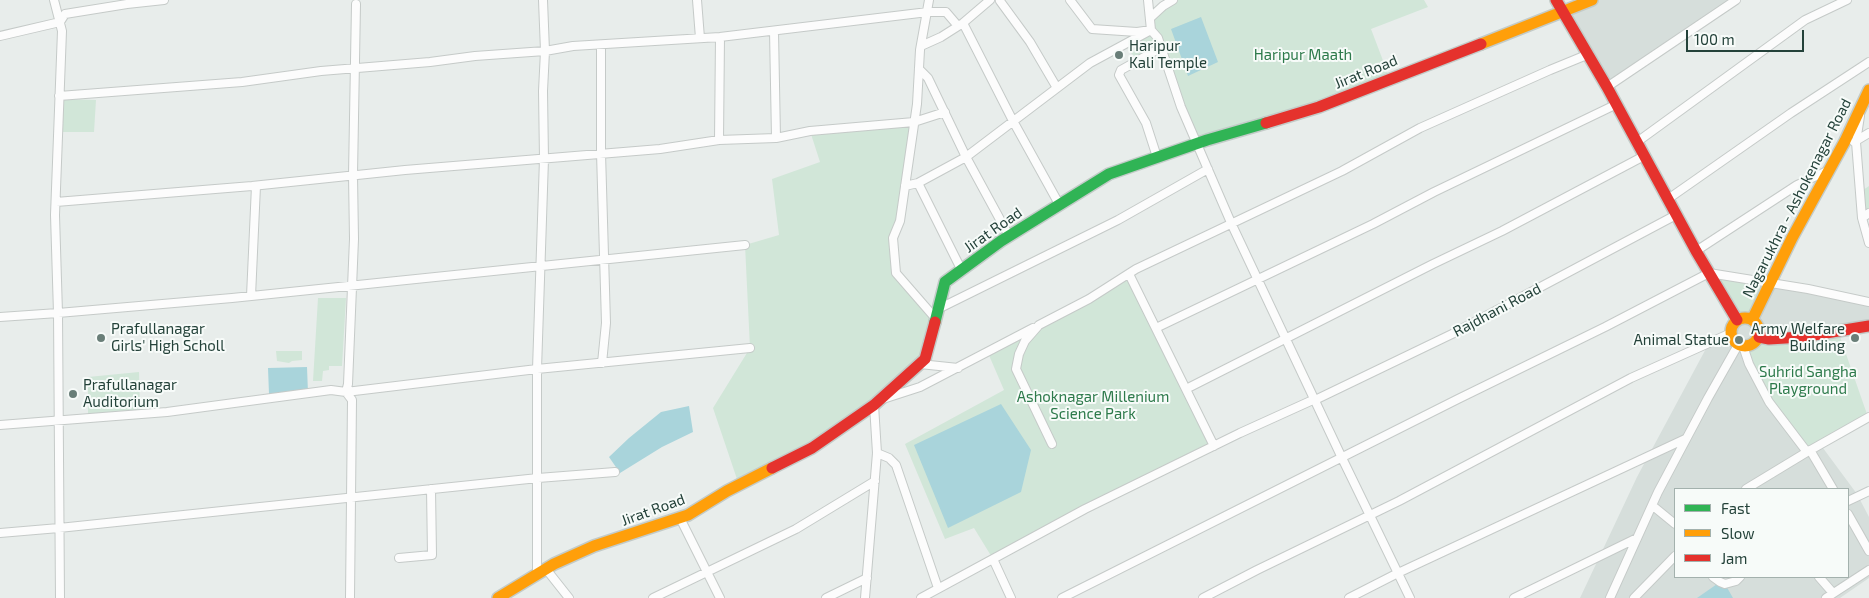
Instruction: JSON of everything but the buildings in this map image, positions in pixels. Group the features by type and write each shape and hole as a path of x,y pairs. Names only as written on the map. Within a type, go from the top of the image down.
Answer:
{"main road":[{"path":"1556,0 1589,54 1708,273 1737,320"},
{"name":"Jirat Road","path":"498,598 542,572 594,546 688,515 727,491 812,448 877,403 925,359 945,282 1009,236 1108,174 1197,143 1319,107 1592,0"},
{"name":"Nagarukhra - Ashokenagar Road","path":"1752,320 1827,170 1851,141 1861,106 1869,90"},
{"path":"1746,318 1752,320 1759,328 1758,337 1752,344 1741,346 1732,338 1731,328 1737,320 1746,318"},
{"path":"1758,337 1769,339 1802,337 1869,326"}],"street":[{"path":"54,0 62,30 56,202 60,598"},
{"path":"0,36 60,22 65,14 164,0"},
{"path":"543,0 545,50 542,91 544,159 537,369 538,478 542,572 569,598"},
{"path":"697,0 700,38"},
{"path":"929,0 921,46 914,122 900,221 894,238 896,273 937,314 1118,220 1208,169"},
{"path":"921,46 941,38 990,0"},
{"path":"1001,0 1030,42 1057,88"},
{"path":"1070,0 1092,29 1137,32 1151,30"},
{"path":"1148,0 1151,30 1158,38 1162,47 1181,107 1232,225 1410,598"},
{"path":"1150,18 1173,0"},
{"path":"1607,87 1736,0"},
{"path":"1637,142 1805,20 1847,0"},
{"path":"346,392 348,384 354,239 353,175 356,4"},
{"path":"59,96 242,82 356,68 573,46 720,37 928,12 946,12 961,24 1059,204"},
{"path":"774,30 776,138"},
{"path":"905,186 918,183 966,156 1090,63 1151,30"},
{"path":"719,140 720,37"},
{"path":"600,45 606,259 606,323 602,363"},
{"path":"1156,157 1146,123 1119,75 1121,70 1162,47"},
{"path":"865,598 877,453 877,403 909,392 959,368 1089,299 1129,274 1342,171 1420,128 1589,54"},
{"path":"1668,199 1791,113 1869,62"},
{"path":"919,70 928,78 966,156 1009,236"},
{"path":"1156,328 1373,224 1434,192 1616,104"},
{"path":"56,202 256,186 353,175 660,149 719,140 776,138 810,131 914,122 945,112"},
{"path":"1869,133 1851,141 1866,216 1869,243"},
{"path":"1186,388 1502,231 1644,156"},
{"path":"1696,251 1797,185 1827,170"},
{"path":"918,183 962,271"},
{"path":"251,296 256,186"},
{"name":"Rajdhani Road","path":"921,598 1085,509 1452,334 1676,215"},
{"path":"0,317 251,296 745,245"},
{"path":"1062,598 1605,327 1708,273 1808,289 1869,302"},
{"path":"1129,274 1214,446"},
{"path":"1039,325 1025,341 1019,354 1016,369 1052,444"},
{"path":"1203,598 1370,516 1631,378 1731,333"},
{"path":"1610,598 1658,492 1686,439 1741,346"},
{"path":"1741,346 1769,402 1808,451 1832,488"},
{"path":"0,425 167,412 331,390 346,392 537,369 750,348"},
{"path":"920,364 959,368"},
{"path":"346,392 352,400 350,598"},
{"path":"1748,488 1869,417"},
{"path":"1349,598 1398,573 1686,439"},
{"path":"877,453 889,458 896,465 938,588"},
{"path":"0,533 538,478 615,472"},
{"path":"653,598 796,529 875,481"},
{"path":"398,558 432,555 431,489"},
{"path":"1849,501 1869,491"},
{"path":"1653,506 1674,523"},
{"path":"1849,516 1869,551"},
{"path":"680,518 720,598"},
{"path":"1514,598 1637,538"},
{"path":"1634,598 1674,557"},
{"path":"993,559 1011,598"},
{"path":"1820,578 1830,596 1869,570"},
{"path":"826,598 867,578"},
{"path":"1714,578 1725,584 1736,581 1739,578"}],"shaded area":[{"path":"1592,0 1738,0 1607,87 1564,11"},
{"path":"1770,284 1869,302 1869,326 1834,332 1820,444 1857,494 1869,517 1869,578 1840,598 1580,598 1637,477 1709,343 1754,315"}],"green space":[{"name":"Haripur Maath","path":"1173,0 1424,0 1428,7 1371,29 1390,79 1197,143 1162,47 1138,60 1131,53 1132,40 1151,30 1150,18"},
{"path":"63,99 96,100 94,132 61,132"},
{"path":"914,122 893,238 896,273 936,319 925,359 857,417 739,485 713,408 750,348 745,245 779,235 772,179 820,162 810,131"},
{"path":"1869,186 1869,213 1862,218 1860,192"},
{"path":"1709,273 1770,284 1752,320 1737,320"},
{"name":"Ashoknagar Millenium Science Park","path":"1129,274 1214,446 993,559 974,528 945,539 905,444 1004,390 988,353"},
{"path":"318,298 346,298 342,366 329,366 329,370 323,371 322,381 313,381"},
{"name":"Suhrid Sangha Playground","path":"1838,331 1868,417 1807,452 1783,421 1743,346 1756,341"},
{"path":"276,351 302,351 302,360 289,363 277,361"},
{"path":"139,372 140,411 88,414 88,377"}],"water":[{"path":"1201,17 1218,62 1188,76 1171,29"},
{"path":"307,367 308,393 269,394 268,368"},
{"path":"1001,404 1031,450 1021,492 948,528 914,445"},
{"path":"689,406 693,432 662,447 620,473 609,457 661,412"},
{"path":"1720,582 1725,584 1733,598 1697,598"}],"traffic: fast":[{"path":"935,322 945,282 1001,241 1109,174 1207,140 1266,123"}],"traffic: slow":[{"path":"1481,44 1592,0"},
{"path":"1752,320 1792,238 1845,141 1869,90"},
{"path":"1745,318 1755,322 1759,332 1755,342 1745,346 1735,342 1731,332 1735,322 1745,318"},
{"path":"498,598 554,564 594,546 688,515 727,491 772,468"}],"traffic: jam":[{"path":"1556,0 1607,87 1696,251 1737,320"},
{"path":"1266,123 1319,107 1481,44"},
{"path":"772,468 812,448 874,405 925,359 935,322"},
{"path":"1759,337 1769,339 1802,337 1869,326"}],"place":[{"name":"Haripur Kali Temple","path":"1119,55"},
{"name":"Prafullanagar Girls' High Scholl","path":"101,338"},
{"name":"Army Welfare Building","path":"1855,338"},
{"name":"Animal Statue","path":"1739,340"},
{"name":"Prafullanagar Auditorium","path":"73,394"}]}
